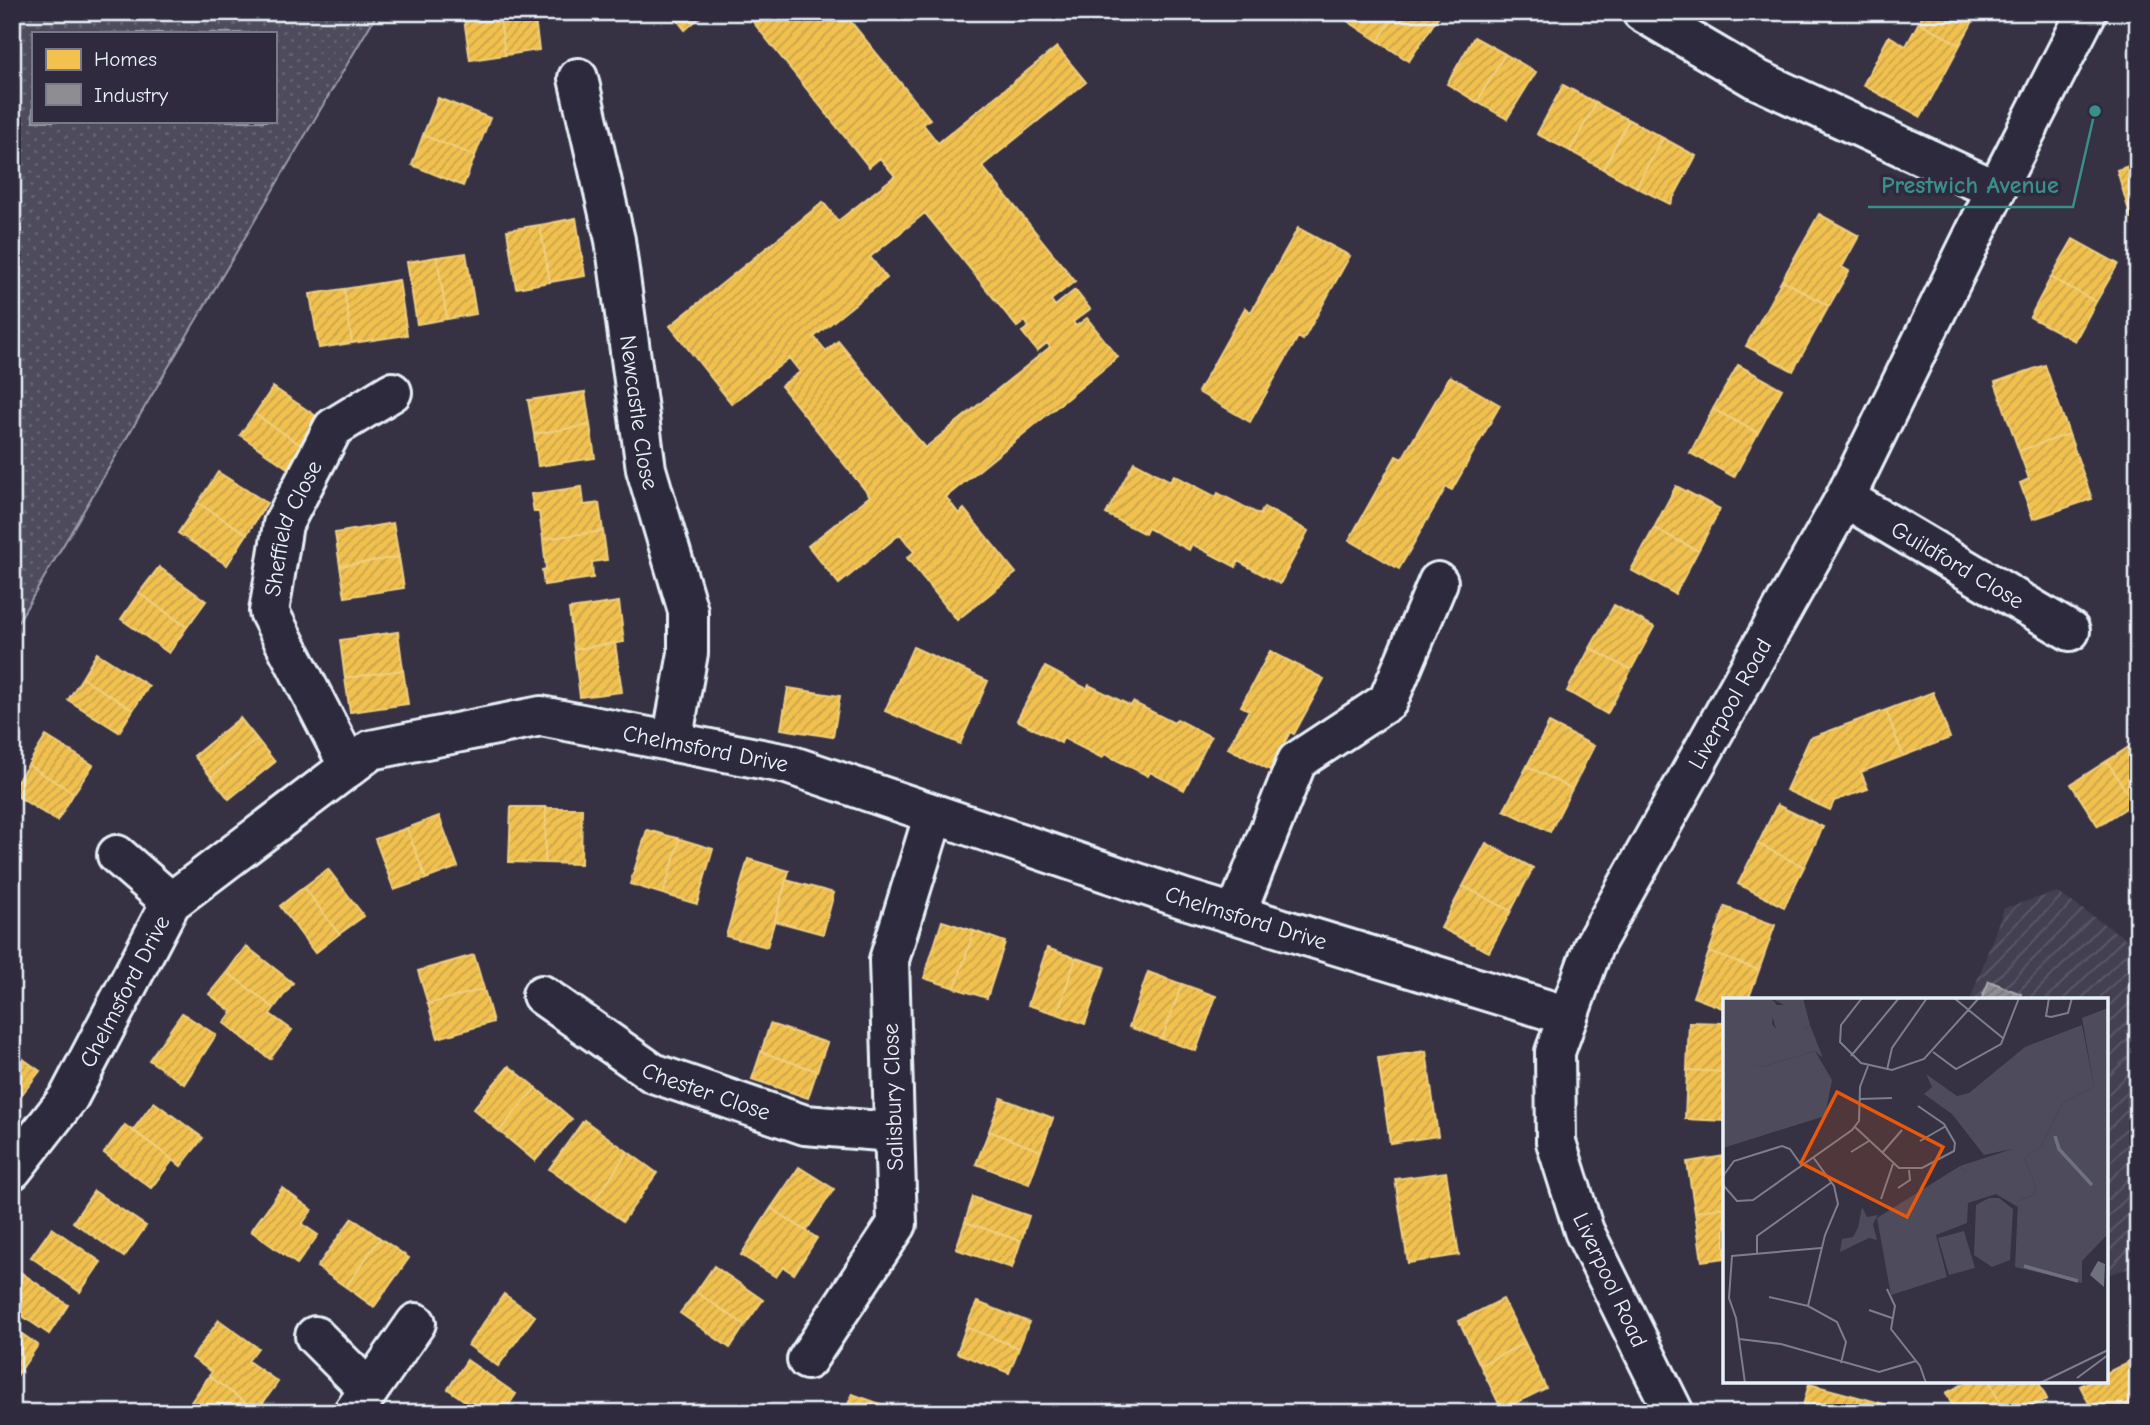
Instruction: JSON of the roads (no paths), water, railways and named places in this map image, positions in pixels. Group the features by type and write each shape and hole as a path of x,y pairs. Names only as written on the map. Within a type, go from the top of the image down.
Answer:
{"street":[{"path":"1642,12 1754,78 1996,190"},
{"name":"Liverpool Road","path":"1674,1413 1584,1231 1556,1142 1555,1052 1594,947 1845,498 1996,190 2087,12"},
{"name":"Newcastle Close","path":"578,78 615,240 646,469 688,611 688,653 671,742"},
{"name":"Sheffield Close","path":"349,766 269,612 283,524 333,428 392,392"},
{"name":"Guildford Close","path":"1845,498 2070,631"},
{"path":"1236,914 1297,761 1388,701 1438,582"},
{"name":"Chelmsford Drive","path":"12,1170 69,1097 171,902 371,750 541,716 787,764 1236,914 1568,1016"},
{"name":"Salisbury Close","path":"807,1360 897,1224 888,960 934,814"},
{"path":"117,855 171,902"},
{"name":"Chester Close","path":"542,995 653,1073 805,1125 893,1132"},
{"path":"315,1336 361,1401 416,1323"}],"place":[{"name":"Prestwich Avenue","path":"2095,111"}]}
